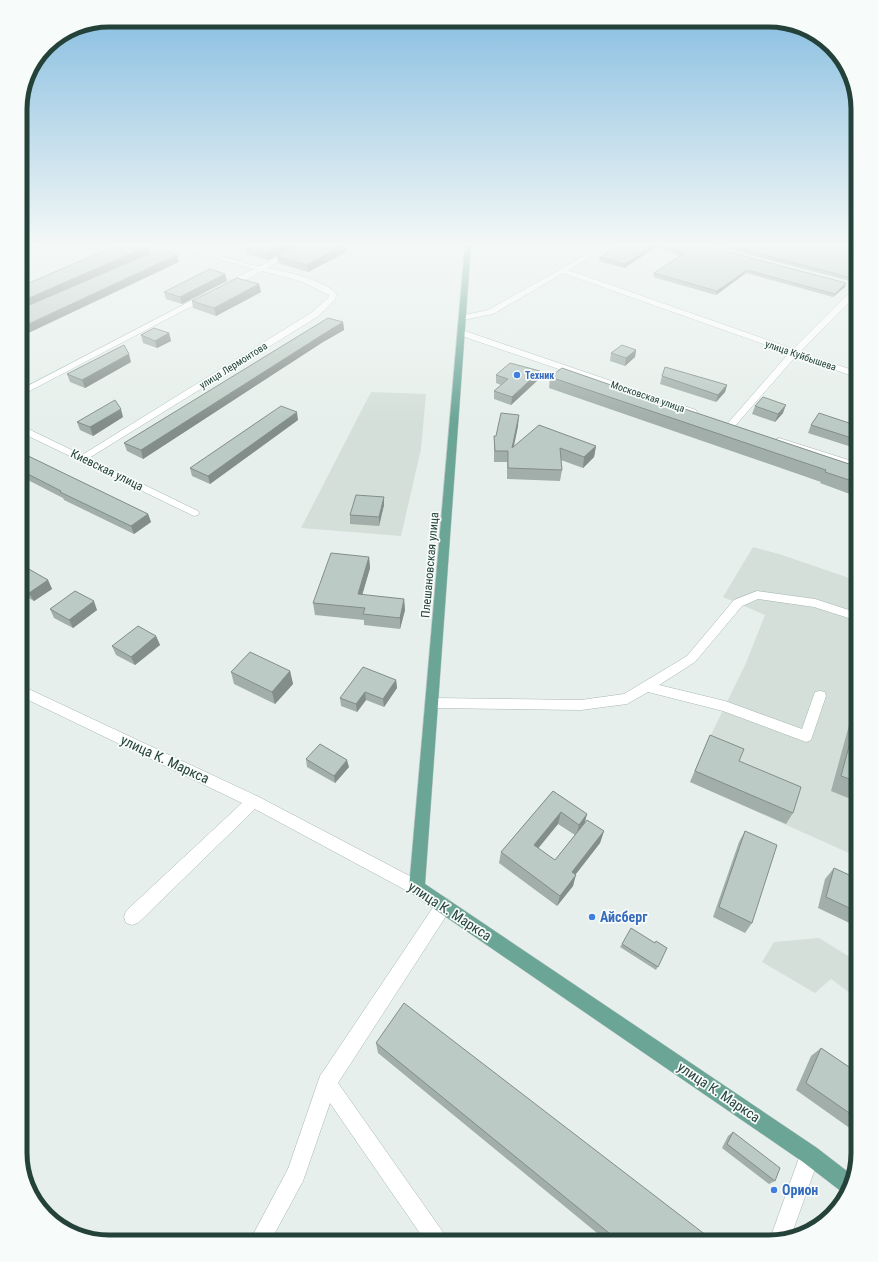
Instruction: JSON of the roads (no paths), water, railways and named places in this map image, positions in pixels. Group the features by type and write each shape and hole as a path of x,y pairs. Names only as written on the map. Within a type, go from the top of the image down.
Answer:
{"main road":[{"name":"Плешановская улица","path":"417,888 464,304"},
{"name":"улица К. Маркса","path":"417,888 810,1155 846,1182"}],"street":[{"path":"27,389 192,304"},
{"name":"улица Лермонтова","path":"83,458 314,315 326,304"},
{"path":"463,318 490,312 504,304"},
{"name":"улица Куйбышева","path":"656,304 851,373"},
{"path":"731,425 794,353 840,304"},
{"name":"Московская улица","path":"462,333 701,415"},
{"name":"Киевская улица","path":"27,431 194,513"},
{"path":"769,437 851,464"},
{"path":"432,703 582,705 626,699 691,659 738,603 757,594 815,603 851,615"},
{"path":"646,687 725,706 806,736 820,696"},
{"name":"улица К. Маркса","path":"27,693 254,801 417,888"},
{"path":"132,917 254,801"},
{"path":"264,1235 296,1174 327,1083 444,905"},
{"path":"327,1083 433,1235"},
{"path":"782,1233 810,1155"}],"place":[{"name":"Техник","path":"517,375"},
{"name":"Айсберг","path":"592,917"},
{"name":"Орион","path":"774,1190"}]}
